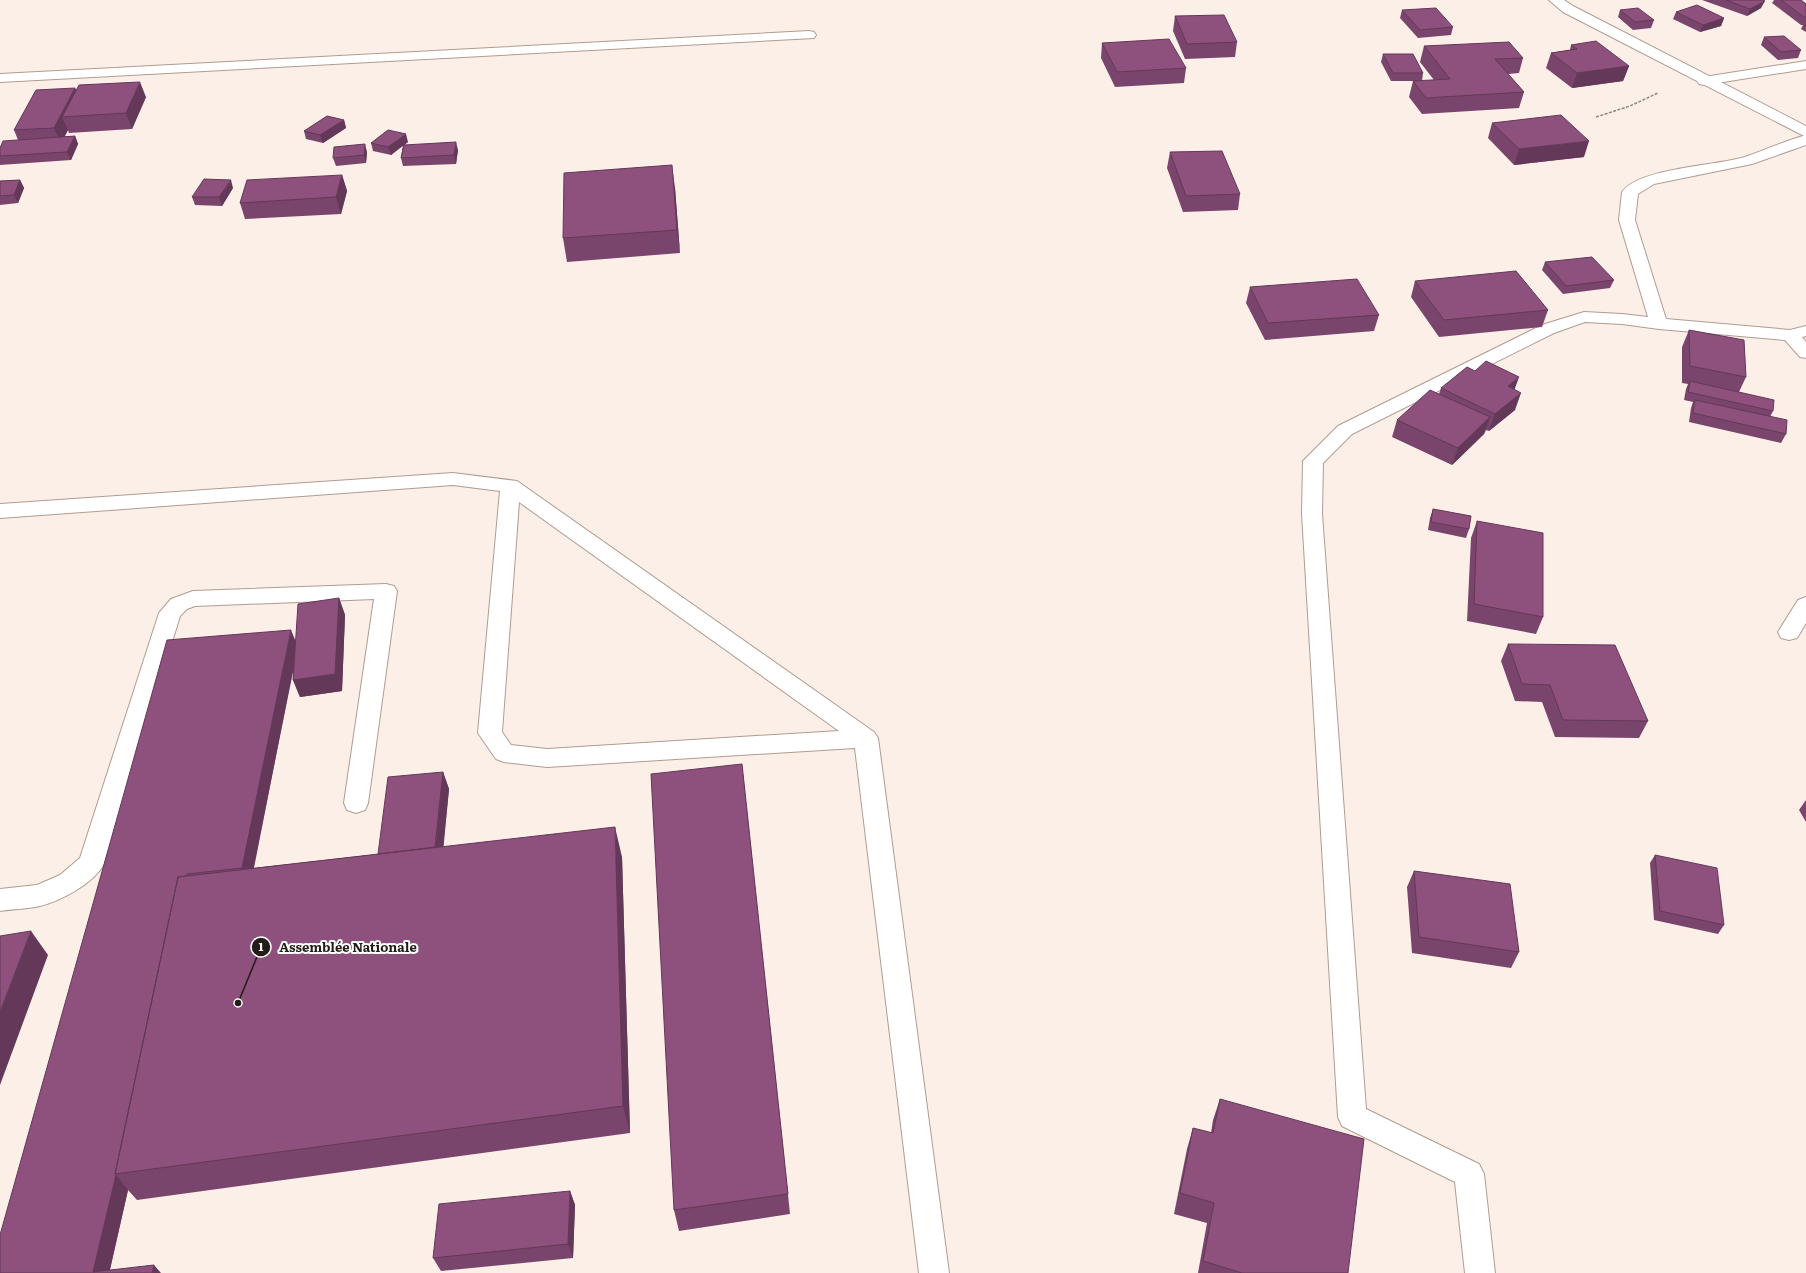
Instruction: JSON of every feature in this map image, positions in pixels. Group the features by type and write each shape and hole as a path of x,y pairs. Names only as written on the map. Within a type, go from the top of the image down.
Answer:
{"street":[{"path":"1556,0 1568,9 1704,81 1806,132"},
{"path":"0,78 809,36"},
{"path":"1704,81 1806,65"},
{"path":"1659,324 1627,220 1630,192 1649,180 1747,161 1806,140"},
{"path":"1480,1273 1469,1174 1352,1117 1312,514 1313,461 1345,430 1548,329 1584,317 1622,319 1659,324 1798,333 1806,352"},
{"path":"0,511 453,479 510,486 866,738 934,1273"},
{"path":"510,486 490,733 504,753 547,758 866,738"},
{"path":"0,900 40,895 69,882 91,864 170,613 179,604 193,599 386,591 356,803"},
{"path":"1789,632 1806,605"}],"path":[{"path":"1596,117 1630,106 1676,84 1704,81"}],"building":[{"path":"1726,0 1762,0 1765,1 1750,9"},
{"path":"1781,0 1801,0 1806,4 1806,17 1804,17"},
{"path":"1697,5 1724,18 1703,25 1676,12"},
{"path":"1436,8 1453,27 1420,30 1402,10"},
{"path":"1638,8 1654,20 1635,22 1620,10"},
{"path":"1224,15 1237,42 1187,44 1175,16"},
{"path":"1784,36 1801,50 1781,52 1764,37"},
{"path":"1169,39 1186,68 1117,72 1102,43"},
{"path":"1596,41 1629,66 1577,73 1551,53 1577,49 1571,45"},
{"path":"1509,42 1523,58 1495,59 1524,92 1426,98 1413,81 1450,79 1424,46"},
{"path":"1383,54 1413,54 1423,73 1393,73"},
{"path":"140,82 126,113 62,117 79,85"},
{"path":"75,88 54,128 14,130 36,90"},
{"path":"1561,115 1589,141 1519,149 1492,123"},
{"path":"327,116 344,120 320,135 304,131"},
{"path":"388,130 406,134 388,147 371,143"},
{"path":"75,136 67,152 0,156 0,148 3,141"},
{"path":"456,142 454,155 401,158 404,145"},
{"path":"365,144 364,155 333,158 334,147"},
{"path":"1222,151 1240,194 1186,196 1170,152"},
{"path":"672,165 677,230 563,238 564,173"},
{"path":"342,175 336,197 240,203 247,180"},
{"path":"204,179 231,180 219,197 192,197"},
{"path":"20,180 14,195 0,196 0,181"},
{"path":"1592,257 1614,280 1566,286 1545,262"},
{"path":"1516,271 1548,310 1444,320 1415,281"},
{"path":"1357,279 1379,315 1268,323 1250,287"},
{"path":"1689,330 1744,340 1746,377 1690,366"},
{"path":"1486,361 1519,377 1508,386 1521,393 1495,414 1441,388 1467,367 1475,371"},
{"path":"1690,381 1774,400 1773,411 1688,392"},
{"path":"1430,390 1490,417 1458,448 1397,420"},
{"path":"1695,400 1787,420 1786,434 1693,413"},
{"path":"1433,509 1471,516 1469,529 1431,522"},
{"path":"1477,521 1543,533 1543,617 1474,604"},
{"path":"339,598 335,674 293,680 298,604"},
{"path":"291,630 242,868 187,874 186,876 178,877 116,1175 93,1272 154,1265 152,1273 0,1273 0,1235 167,640"},
{"path":"1508,644 1615,645 1648,721 1563,720 1550,685 1522,684"},
{"path":"742,764 788,1194 674,1210 651,774"},
{"path":"443,772 435,847 378,854 388,777"},
{"path":"615,827 623,1106 115,1174 178,877"},
{"path":"1655,855 1717,868 1724,925 1660,911"},
{"path":"1414,871 1510,884 1519,952 1419,937"},
{"path":"31,931 0,1012 0,936"},
{"path":"1220,1099 1364,1139 1348,1273 1242,1273 1203,1261 1214,1203 1180,1193 1193,1128 1213,1133"},
{"path":"570,1191 568,1244 433,1258 439,1204"}],"place":[{"name":"Assemblée Nationale","path":"238,1003"}]}
